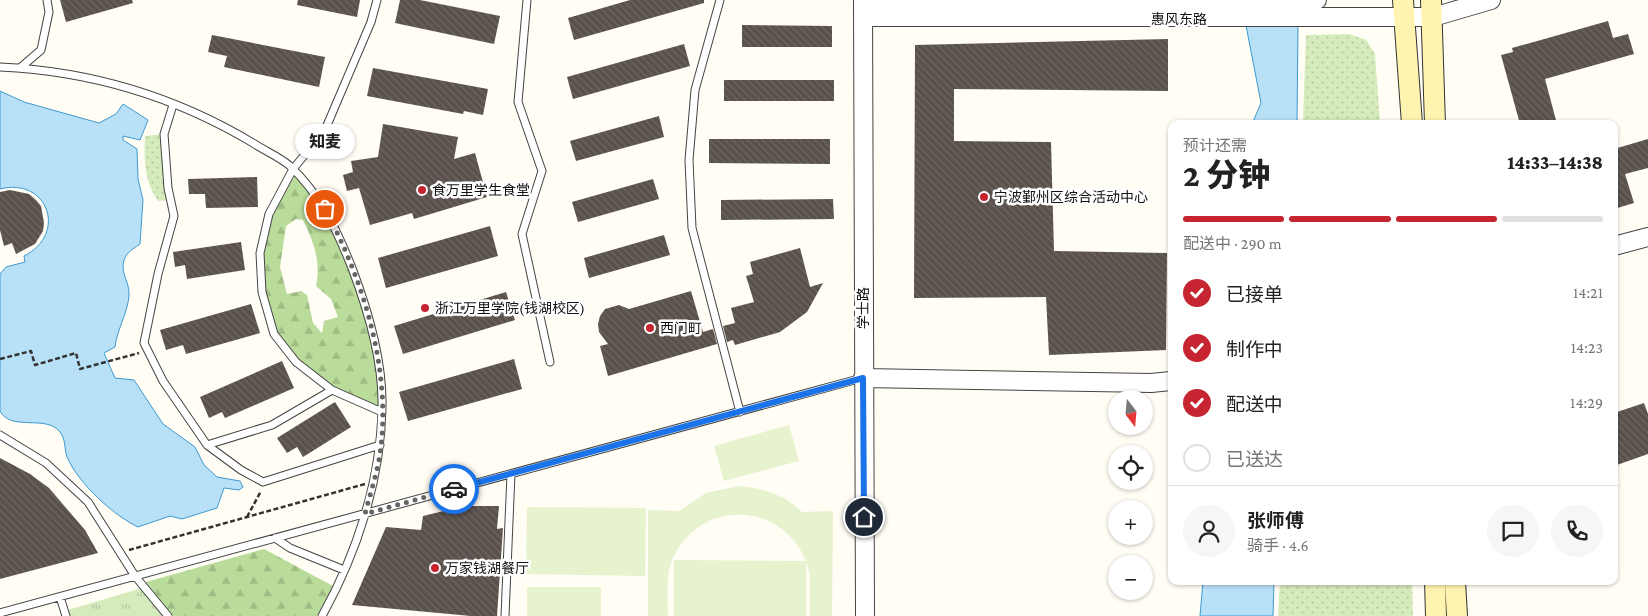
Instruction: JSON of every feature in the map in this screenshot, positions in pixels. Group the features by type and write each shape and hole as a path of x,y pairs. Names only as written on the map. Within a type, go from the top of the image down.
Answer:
{"main road":[{"path":"1403,9 1412,120"},
{"path":"1432,9 1435,120"},
{"path":"1435,585 1436,616"},
{"path":"1455,585 1457,616"}],"street":[{"name":"惠风东路","path":"864,6 1317,0"},
{"name":"惠风东路","path":"864,6 1225,19 1310,18 1403,9 1432,9 1491,0"},
{"name":"学士路","path":"864,6 863,378 865,616"},
{"path":"1618,245 1648,237"},
{"path":"863,378 1151,383 1168,381"}],"lane":[{"path":"20,68 41,50 49,12 47,0"},
{"path":"377,0 371,22 325,130 293,169 270,214 260,253 262,292 274,334 296,362 332,390 382,412"},
{"path":"527,0 518,102 542,171 522,234 550,362"},
{"path":"720,0 695,90 689,160 692,228 740,412"},
{"path":"0,67 43,69 100,80 144,92 235,133 293,169 310,187 325,209 339,235 368,316 376,356 382,412 380,445 365,514 344,570 322,616"},
{"path":"173,105 164,134 168,188 174,216 158,274 144,343 163,381 207,445 242,470 263,482 380,445"},
{"path":"0,614 863,378"},
{"path":"207,445 272,425 332,390"},
{"path":"0,435 46,463 88,502 135,576 168,616"},
{"path":"505,616 511,474"},
{"path":"275,538 290,548 344,570"},
{"path":"60,597 66,616"}],"path":[{"path":"0,359 31,351 35,365 76,353 80,369 148,350"},
{"path":"247,517 266,481"},
{"path":"120,553 373,482"}],"green space":[{"path":"1349,34 1366,40 1375,54 1380,120 1303,120 1306,35"},
{"path":"164,134 171,200 158,201 147,178 145,136"},
{"path":"295,174 324,210 334,228 354,277 370,334 379,386 379,407 329,385 297,361 275,333 265,293 262,256 272,216","holes":["296,219 303,220 316,252 318,269 316,286 331,299 338,317 324,321 322,333 313,323 307,295 301,291 287,294 280,267 286,226"]},
{"path":"789,425 799,461 724,481 714,446"},
{"path":"739,486 773,493 788,501 802,512 833,511 832,616 810,616 810,575 806,561 795,541 779,527 761,518 742,515 722,517 703,524 687,537 674,556 669,570 668,616 648,616 648,510 679,511 706,493"},
{"path":"527,507 646,508 645,576 526,574"},
{"path":"264,549 333,586 317,616 173,616 146,582"},
{"path":"674,560 806,561 806,616 674,616"},
{"path":"1280,585 1412,585 1413,616 1278,616"},
{"path":"527,587 601,587 601,616 527,616"},
{"path":"142,588 164,616 70,616 68,610"}],"water":[{"path":"1243,10 1298,24 1297,120 1254,120 1261,103"},
{"path":"0,91 24,102 99,123 116,114 123,104 148,120 140,140 123,136 123,140 137,149 138,179 143,200 140,244 124,260 123,269 129,291 128,302 115,347 104,353 115,378 134,380 163,424 195,447 204,465 217,477 240,481 243,487 239,490 224,488 217,508 182,519 170,516 138,527 107,506 79,477 67,457 60,432 46,424 12,421 0,411 0,274 6,267 25,262 24,256 38,246 46,235 48,222 46,210 40,199 30,191 17,188 0,189"},
{"path":"1203,585 1274,585 1273,616 1200,616"}],"building":[{"path":"60,0 132,0 133,3 66,22"},
{"path":"298,0 360,0 357,17 297,5"},
{"path":"400,0 420,0 500,16 494,44 395,23"},
{"path":"630,0 704,0 704,3 574,40 568,18"},
{"path":"1608,21 1613,38 1628,34 1634,54 1545,79 1556,120 1519,120 1501,55 1513,52 1512,48"},
{"path":"742,25 832,26 832,47 742,47"},
{"path":"212,35 325,57 319,87 224,67 227,56 208,52"},
{"name":"宁波鄞州区综合活动中心","path":"1168,39 1168,91 954,89 954,141 1051,142 1054,251 1167,253 1166,350 1049,355 1046,297 914,298 915,45"},
{"path":"684,44 690,66 573,99 567,77"},
{"path":"373,68 488,89 483,115 464,111 463,114 367,96"},
{"path":"724,80 834,80 834,101 724,101"},
{"path":"659,116 664,137 576,161 570,141"},
{"name":"食万里学生食堂","path":"383,124 458,137 454,159 475,153 487,197 414,219 412,213 370,225 359,188 347,191 343,175 353,172 351,161 378,157"},
{"path":"709,139 830,139 830,164 709,163"},
{"path":"1648,139 1648,168 1625,174 1634,203 1618,208 1618,148"},
{"path":"257,177 258,207 206,208 205,194 189,194 188,179"},
{"path":"653,179 659,199 578,222 572,202"},
{"path":"10,190 29,194 36,200 41,206 44,223 43,231 35,244 16,254 12,243 4,246 0,230 0,192"},
{"path":"833,199 834,219 721,220 721,200"},
{"path":"490,226 498,256 386,288 378,258"},
{"path":"664,235 670,255 589,278 584,258"},
{"path":"241,242 245,270 187,279 185,265 175,267 173,252"},
{"path":"800,248 810,287 823,283 807,312 780,332 735,345 733,340 727,342 723,326 735,323 731,308 754,302 746,276 753,274 750,262"},
{"name":"西门町","path":"691,291 703,332 713,329 717,344 608,376 600,346 608,344 599,332 598,324 600,316 605,309 619,305 629,309"},
{"path":"506,292 515,320 403,354 394,326"},
{"path":"251,304 260,333 186,354 183,345 166,350 160,330"},
{"path":"514,359 522,389 408,421 399,392"},
{"path":"282,361 294,388 225,418 222,412 209,418 200,397"},
{"path":"335,402 351,427 303,457 297,447 287,453 277,438"},
{"path":"1644,403 1648,414 1648,454 1618,465 1618,412"},
{"path":"0,458 30,474 49,488 85,530 98,553 0,579"},
{"name":"万家钱湖餐厅","path":"464,506 499,506 497,529 503,528 497,616 471,616 352,605 386,527 421,530 423,516"}],"way so far":[{"path":"325,209 339,235 357,282 368,316 376,356 382,405 380,454 365,514 454,489"}],"place":[{"name":"食万里学生食堂","path":"422,190"},
{"name":"宁波鄞州区综合活动中心","path":"984,197"},
{"name":"知麦","path":"325,209"},
{"name":"浙江万里学院(钱湖校区)","path":"425,308"},
{"name":"西门町","path":"650,328"},
{"name":"万家钱湖餐厅","path":"435,568"}],"route":[{"path":"454,489 863,378 864,517"}]}
